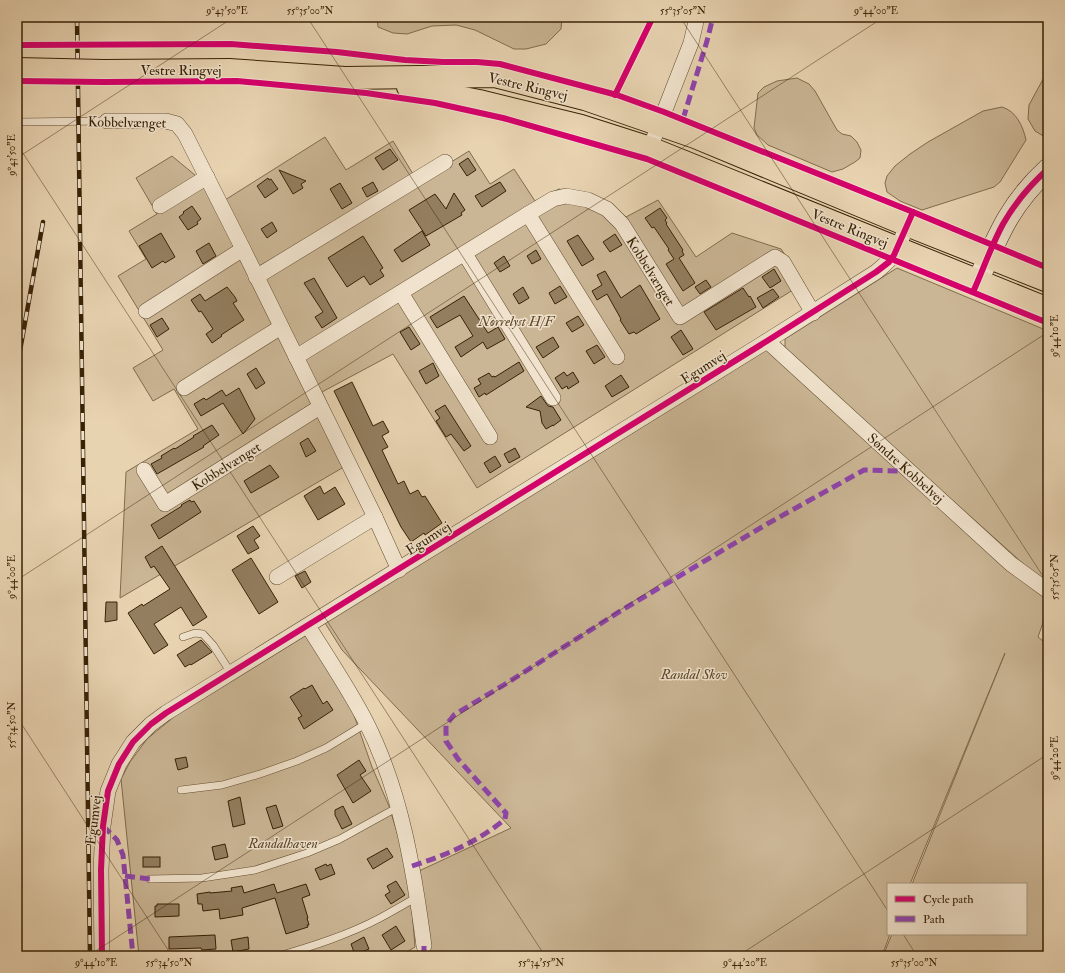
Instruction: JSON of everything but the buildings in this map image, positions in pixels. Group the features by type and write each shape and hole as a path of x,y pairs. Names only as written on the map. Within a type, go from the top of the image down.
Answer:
{"main road":[{"name":"Vestre Ringvej","path":"17,69 104,71 229,70 345,78 438,92 479,101 581,126 650,148 898,247 1048,309"},
{"name":"Vestre Ringvej","path":"345,78 495,76 585,100 695,137 907,225 1048,281"}],"street":[{"path":"650,148 691,43 697,17"},
{"name":"Kobbelvænget","path":"106,122 166,121 177,124 185,134 243,249 399,570"},
{"path":"256,277 446,162"},
{"path":"978,281 1003,224 1030,186 1048,169"},
{"path":"160,206 207,177"},
{"name":"Kobbelvænget","path":"296,357 553,199 566,196 588,200 607,209 622,224 680,317 775,257 783,262 813,313"},
{"path":"528,214 617,358"},
{"name":"Egumvej","path":"102,956 101,870 103,826 108,791 119,764 133,742 151,724 166,713 813,313 876,272 889,262 898,247 907,225"},
{"path":"146,311 243,249"},
{"path":"465,254 553,398"},
{"path":"400,293 490,437"},
{"path":"184,388 281,327"},
{"name":"Søndre Kobbelvej","path":"767,341 1011,564 1048,591"},
{"name":"Kobbelvænget","path":"144,470 165,504 320,407"},
{"path":"277,577 374,517"},
{"path":"308,626 367,723 385,765 398,807 410,855 418,897 424,946"}],"lane":[{"name":"Kobbelvænget","path":"17,122 106,122"},
{"path":"183,637 194,633 203,634 213,645 231,673"},
{"path":"181,790 222,785 267,771 326,748 367,723"},
{"path":"150,879 202,878 255,870 307,853 340,839 398,807"},
{"path":"279,956 343,934 379,919 418,897"}],"green space":[{"path":"377,17 562,17 561,29 546,44 526,49 514,49 475,30 456,25 432,26 407,34 393,33 378,27"},
{"path":"1048,70 1048,137 1045,137 1035,131 1028,119 1029,105"},
{"path":"797,78 809,84 815,91 837,130 842,134 851,136 857,142 861,150 860,158 855,162 843,169 832,172 768,145 757,135 754,128 758,93 764,87 777,81"},
{"path":"1002,107 1011,112 1018,120 1026,140 1000,182 994,187 922,210 900,201 887,192 885,183 887,176 895,166 910,154 928,142 983,111"},
{"name":"Nørrelyst H/F","path":"325,137 346,170 393,141 413,174 448,164 469,151 490,184 514,169 535,201 559,189 604,200 626,217 658,200 696,257 732,233 781,249 804,283 477,488 393,354 322,392 354,461 120,598 126,472 198,429 174,389 153,401 133,368 163,350 118,276 146,259 129,231 157,214 136,178 172,156 225,200"},
{"path":"897,268 1048,331 1048,586 785,350 785,339"},
{"name":"Randal Skov","path":"768,349 1048,596 1048,608 1038,637 1048,645 1048,956 883,956 892,935 1027,935 1027,883 912,883 1005,653 910,883 887,883 887,935 890,935 882,956 426,956 419,871 511,828 342,650 325,623"},
{"name":"Randalhaven","path":"306,635 345,689 372,767 389,806 403,852 411,897 415,947 400,956 139,956 121,779 130,762 147,739 175,716"}],"railway":[{"path":"77,17 90,956"},
{"path":"19,356 43,222"}],"marked path":[{"path":"683,119 713,17"},
{"path":"412,866 473,841 505,819 506,813 458,759 446,741 446,725 454,715 622,610 767,524 864,470 900,471"},
{"path":"103,826 117,840 123,855 133,956"},
{"path":"125,876 150,879"},
{"path":"424,946 424,956"}],"cycle path":[{"path":"615,95 653,17"},
{"path":"17,45 231,44 337,52 405,60 500,64 617,95 664,112 1048,268"},
{"path":"17,81 237,81 366,93 435,103 503,118 647,159 1048,323"},
{"path":"973,292 1003,224 1023,195 1048,169"},
{"path":"102,956 101,870 103,826 108,791 119,764 133,742 151,724 166,713 876,272 889,262 894,255 913,212"}]}
